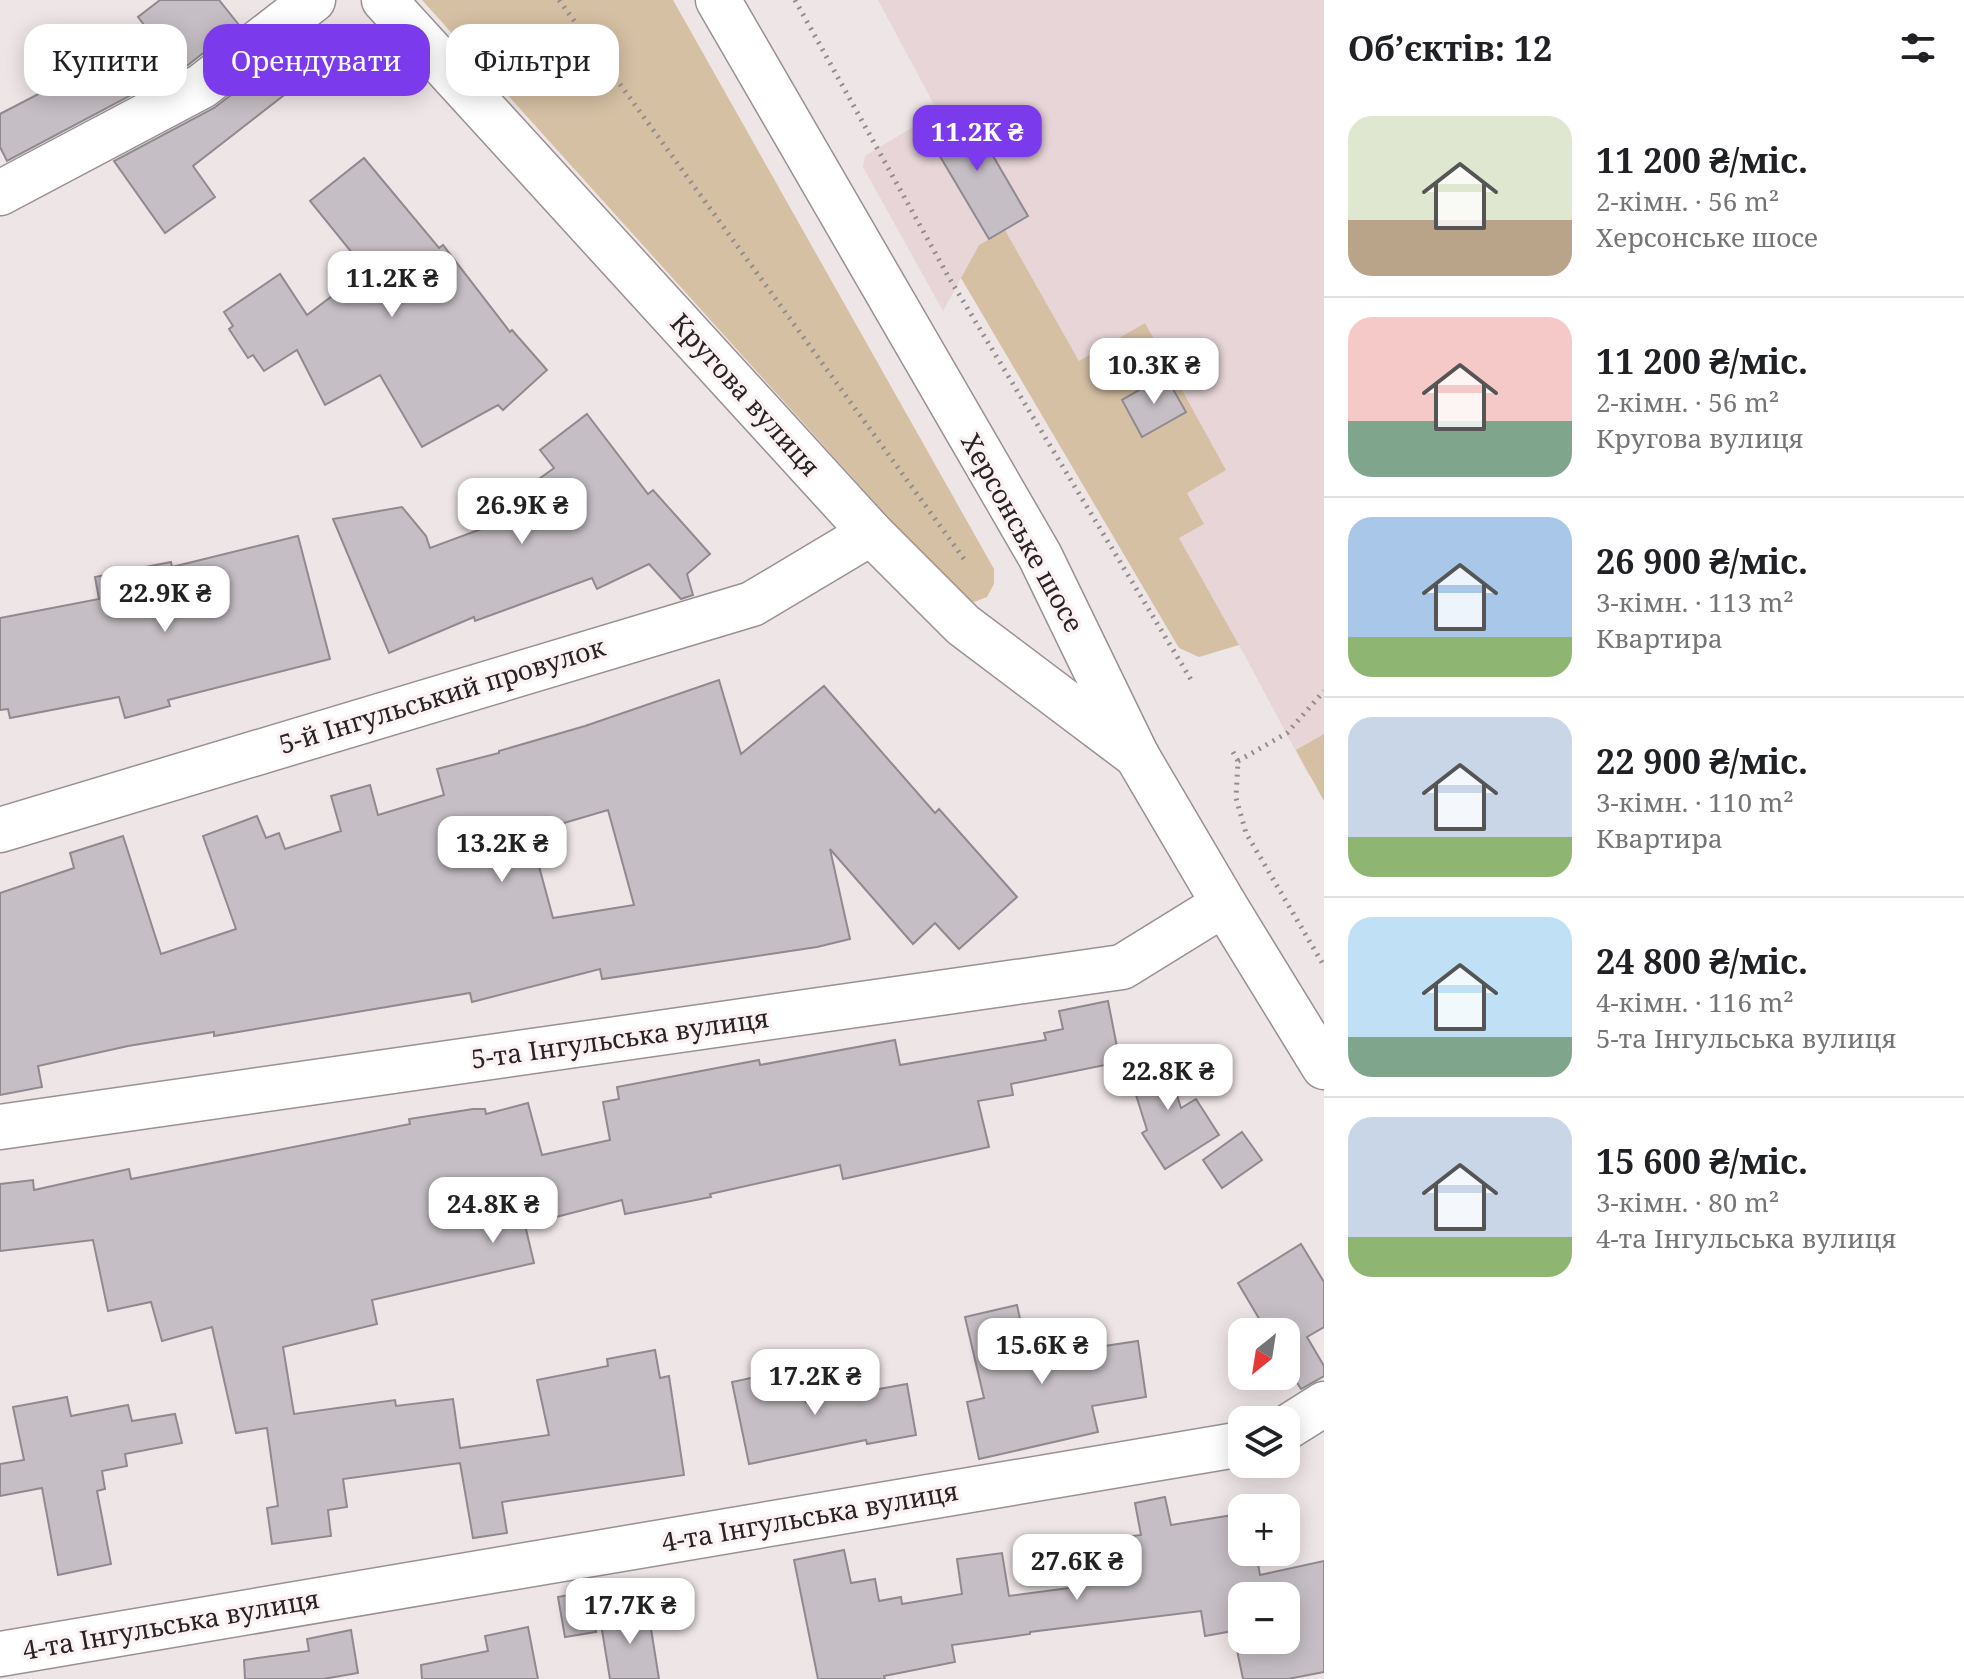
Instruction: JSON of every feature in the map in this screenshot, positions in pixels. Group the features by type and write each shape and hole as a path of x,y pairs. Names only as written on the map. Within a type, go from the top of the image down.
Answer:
{"street":[{"path":"0,193 202,86 313,0"},
{"name":"Кругова вулиця","path":"384,0 871,533 963,625 1137,756"},
{"name":"Херсонське шосе","path":"718,0 1040,556 1137,756 1324,1067"},
{"name":"5-й Інгульський провулок","path":"0,830 752,604 871,533"},
{"name":"5-та Інгульська вулиця","path":"0,1127 1122,967 1224,904"},
{"path":"1300,1419 1324,1404"},
{"name":"4-та Інгульська вулиця","path":"0,1654 1228,1446"}],"path":[{"path":"559,0 967,563"},
{"path":"795,0 948,276 1193,683"},
{"path":"1238,761 1287,733 1324,691"},
{"path":"1233,752 1238,761 1236,798 1246,833 1324,966"}],"shaded area":[{"path":"422,0 673,0 994,569 994,584 987,597 974,602 960,597 509,96 619,96 619,24 446,24 446,27"},
{"path":"878,0 1324,0 1324,766 1309,776 1244,654 1005,230 979,245 943,311 863,167 865,156 938,112"},
{"path":"1005,230 1079,361 1145,323 1226,470 1187,493 1204,524 1179,538 1239,645 1199,657 1179,648 961,278 979,245"},
{"path":"1324,734 1324,801 1296,750"}],"building":[{"path":"160,0 219,0 238,24 203,24 203,53 187,66 187,24 143,24 138,17"},
{"path":"34,96 130,96 7,161 0,147 0,114"},
{"path":"230,96 283,96 193,166 215,197 165,233 114,161 214,108"},
{"path":"965,108 1028,216 989,239 925,131"},
{"path":"364,158 439,248 443,245 510,332 512,330 547,370 503,410 498,405 422,447 380,375 325,405 297,350 264,371 253,355 248,358 229,329 233,326 224,312 280,274 307,315 366,270 310,201"},
{"path":"1165,375 1186,412 1142,437 1122,400"},
{"path":"587,414 648,494 653,490 710,554 687,574 693,595 681,599 649,564 597,589 592,578 475,621 474,617 389,653 333,519 402,507 426,536 430,548 538,508 524,490 554,468 540,450"},
{"path":"298,536 330,659 168,700 170,706 125,718 119,697 10,718 8,709 0,710 0,618 99,599 95,577 171,562 172,567"},
{"path":"719,680 741,754 824,686 935,813 939,809 1017,897 959,949 935,923 913,944 830,849 850,939 817,947 602,979 600,969 472,1002 470,993 214,1036 214,1032 128,1046 38,1066 42,1087 0,1095 0,893 74,868 70,853 123,836 161,954 236,929 203,836 257,816 266,838 279,833 285,849 341,831 331,796 370,785 378,815 444,795 437,769 585,726","holes":["608,810 634,905 553,918 530,833"]},
{"path":"1108,1001 1120,1062 1011,1084 1013,1095 978,1101 989,1147 843,1179 840,1165 710,1194 711,1197 625,1214 622,1200 525,1225 534,1263 372,1300 377,1324 283,1347 294,1414 395,1400 396,1406 453,1399 460,1448 549,1435 537,1380 608,1366 607,1359 655,1350 660,1378 669,1376 684,1475 502,1502 507,1533 473,1538 460,1463 343,1479 347,1507 328,1510 331,1536 272,1544 267,1508 278,1506 267,1428 236,1433 212,1327 162,1341 151,1302 108,1311 93,1240 0,1251 0,1184 33,1180 34,1190 129,1169 131,1179 410,1124 409,1119 473,1109 485,1109 486,1114 528,1103 542,1155 610,1140 603,1102 619,1099 617,1087 759,1060 760,1065 895,1040 900,1065 1046,1040 1044,1033 1063,1029 1059,1011"},
{"path":"1163,1052 1181,1108 1196,1099 1219,1135 1165,1169 1142,1133 1147,1130 1126,1063"},
{"path":"1242,1132 1262,1160 1222,1188 1203,1160"},
{"path":"1301,1244 1324,1282 1324,1327 1307,1337 1324,1366 1324,1376 1301,1389 1300,1318 1259,1318 1238,1283"},
{"path":"1017,1305 1027,1351 1050,1346 1052,1354 1138,1341 1146,1397 1092,1406 1098,1432 979,1459 967,1402 984,1398 965,1317"},
{"path":"798,1368 806,1402 907,1384 916,1435 867,1444 866,1440 749,1464 732,1382"},
{"path":"67,1397 71,1416 128,1405 132,1421 175,1414 182,1443 125,1454 127,1466 102,1471 105,1489 97,1491 111,1564 58,1575 42,1488 0,1496 0,1464 24,1460 13,1407"},
{"path":"1165,1497 1171,1525 1228,1516 1228,1566 1258,1566 1260,1575 1324,1561 1324,1672 1288,1679 1243,1679 1238,1654 1300,1654 1300,1582 1228,1582 1228,1632 1205,1636 1201,1611 952,1645 955,1662 884,1676 885,1679 818,1679 794,1560 844,1550 851,1583 875,1579 879,1601 901,1597 902,1604 962,1594 957,1559 1002,1553 1009,1596 1077,1587 1071,1544 1141,1535 1135,1503"},
{"path":"589,1591 596,1632 565,1637 558,1597"},
{"path":"648,1610 659,1679 610,1679 600,1618"},
{"path":"528,1627 538,1679 422,1679 421,1665 488,1651 485,1636"},
{"path":"351,1630 358,1673 323,1679 245,1679 244,1660 309,1651 307,1639"}]}
